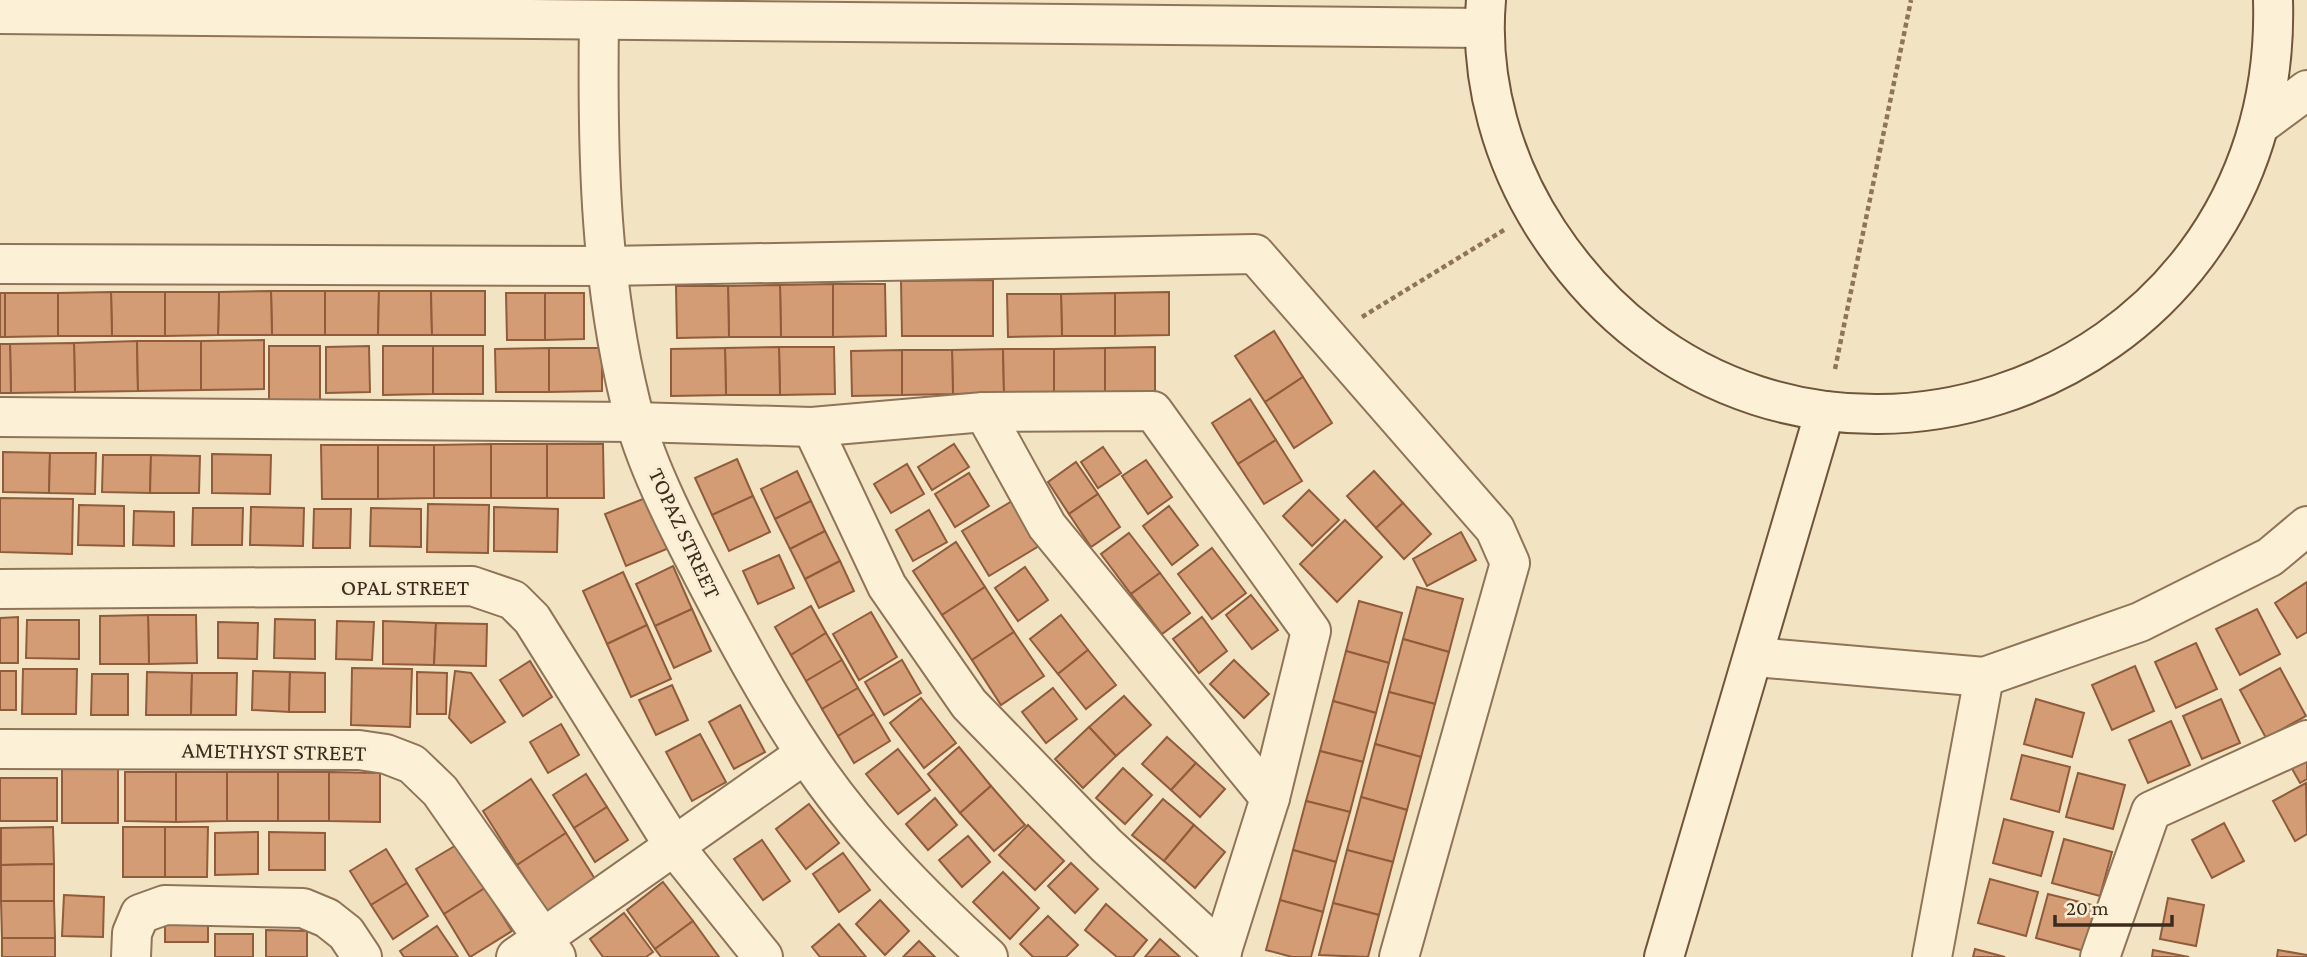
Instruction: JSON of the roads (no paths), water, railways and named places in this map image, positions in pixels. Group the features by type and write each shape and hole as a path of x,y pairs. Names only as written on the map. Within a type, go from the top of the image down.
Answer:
{"street":[{"path":"0,15 413,10 599,22 1485,14 1488,75 1498,123 1514,168 1534,211 1568,262 1609,308 1656,346 1709,376 1754,394 1825,411 1906,414 1986,400 2061,371 2129,326 2186,269 2230,201 2260,125 2274,46 2273,0"},
{"name":"TOPAZ STREET","path":"599,22 599,195 607,266 635,422 680,532 737,639 805,754 872,839 945,918 988,957"},
{"path":"2260,125 2307,90"},
{"path":"0,264 607,266 1255,254 1495,529 1510,563 1399,957"},
{"path":"0,417 635,422 812,427 984,412 1153,411 1311,631 1270,798 1221,954 1106,845 969,704 887,586 812,427"},
{"path":"1664,957 1755,657 1825,411"},
{"path":"984,412 1047,526 1270,798"},
{"path":"1755,657 1984,677 2140,622 2270,557 2307,526"},
{"name":"OPAL STREET","path":"0,589 472,586 493,590 513,600 554,648 674,846 763,957"},
{"path":"1932,957 1984,677"},
{"path":"2100,957 2151,811 2307,740"},
{"name":"AMETHYST STREET","path":"0,749 345,750 386,754 412,764 440,791 538,951"},
{"path":"538,951 674,846 805,754"},
{"path":"131,957 132,933 140,914 164,905 303,908 327,918 346,933 362,957"}]}
